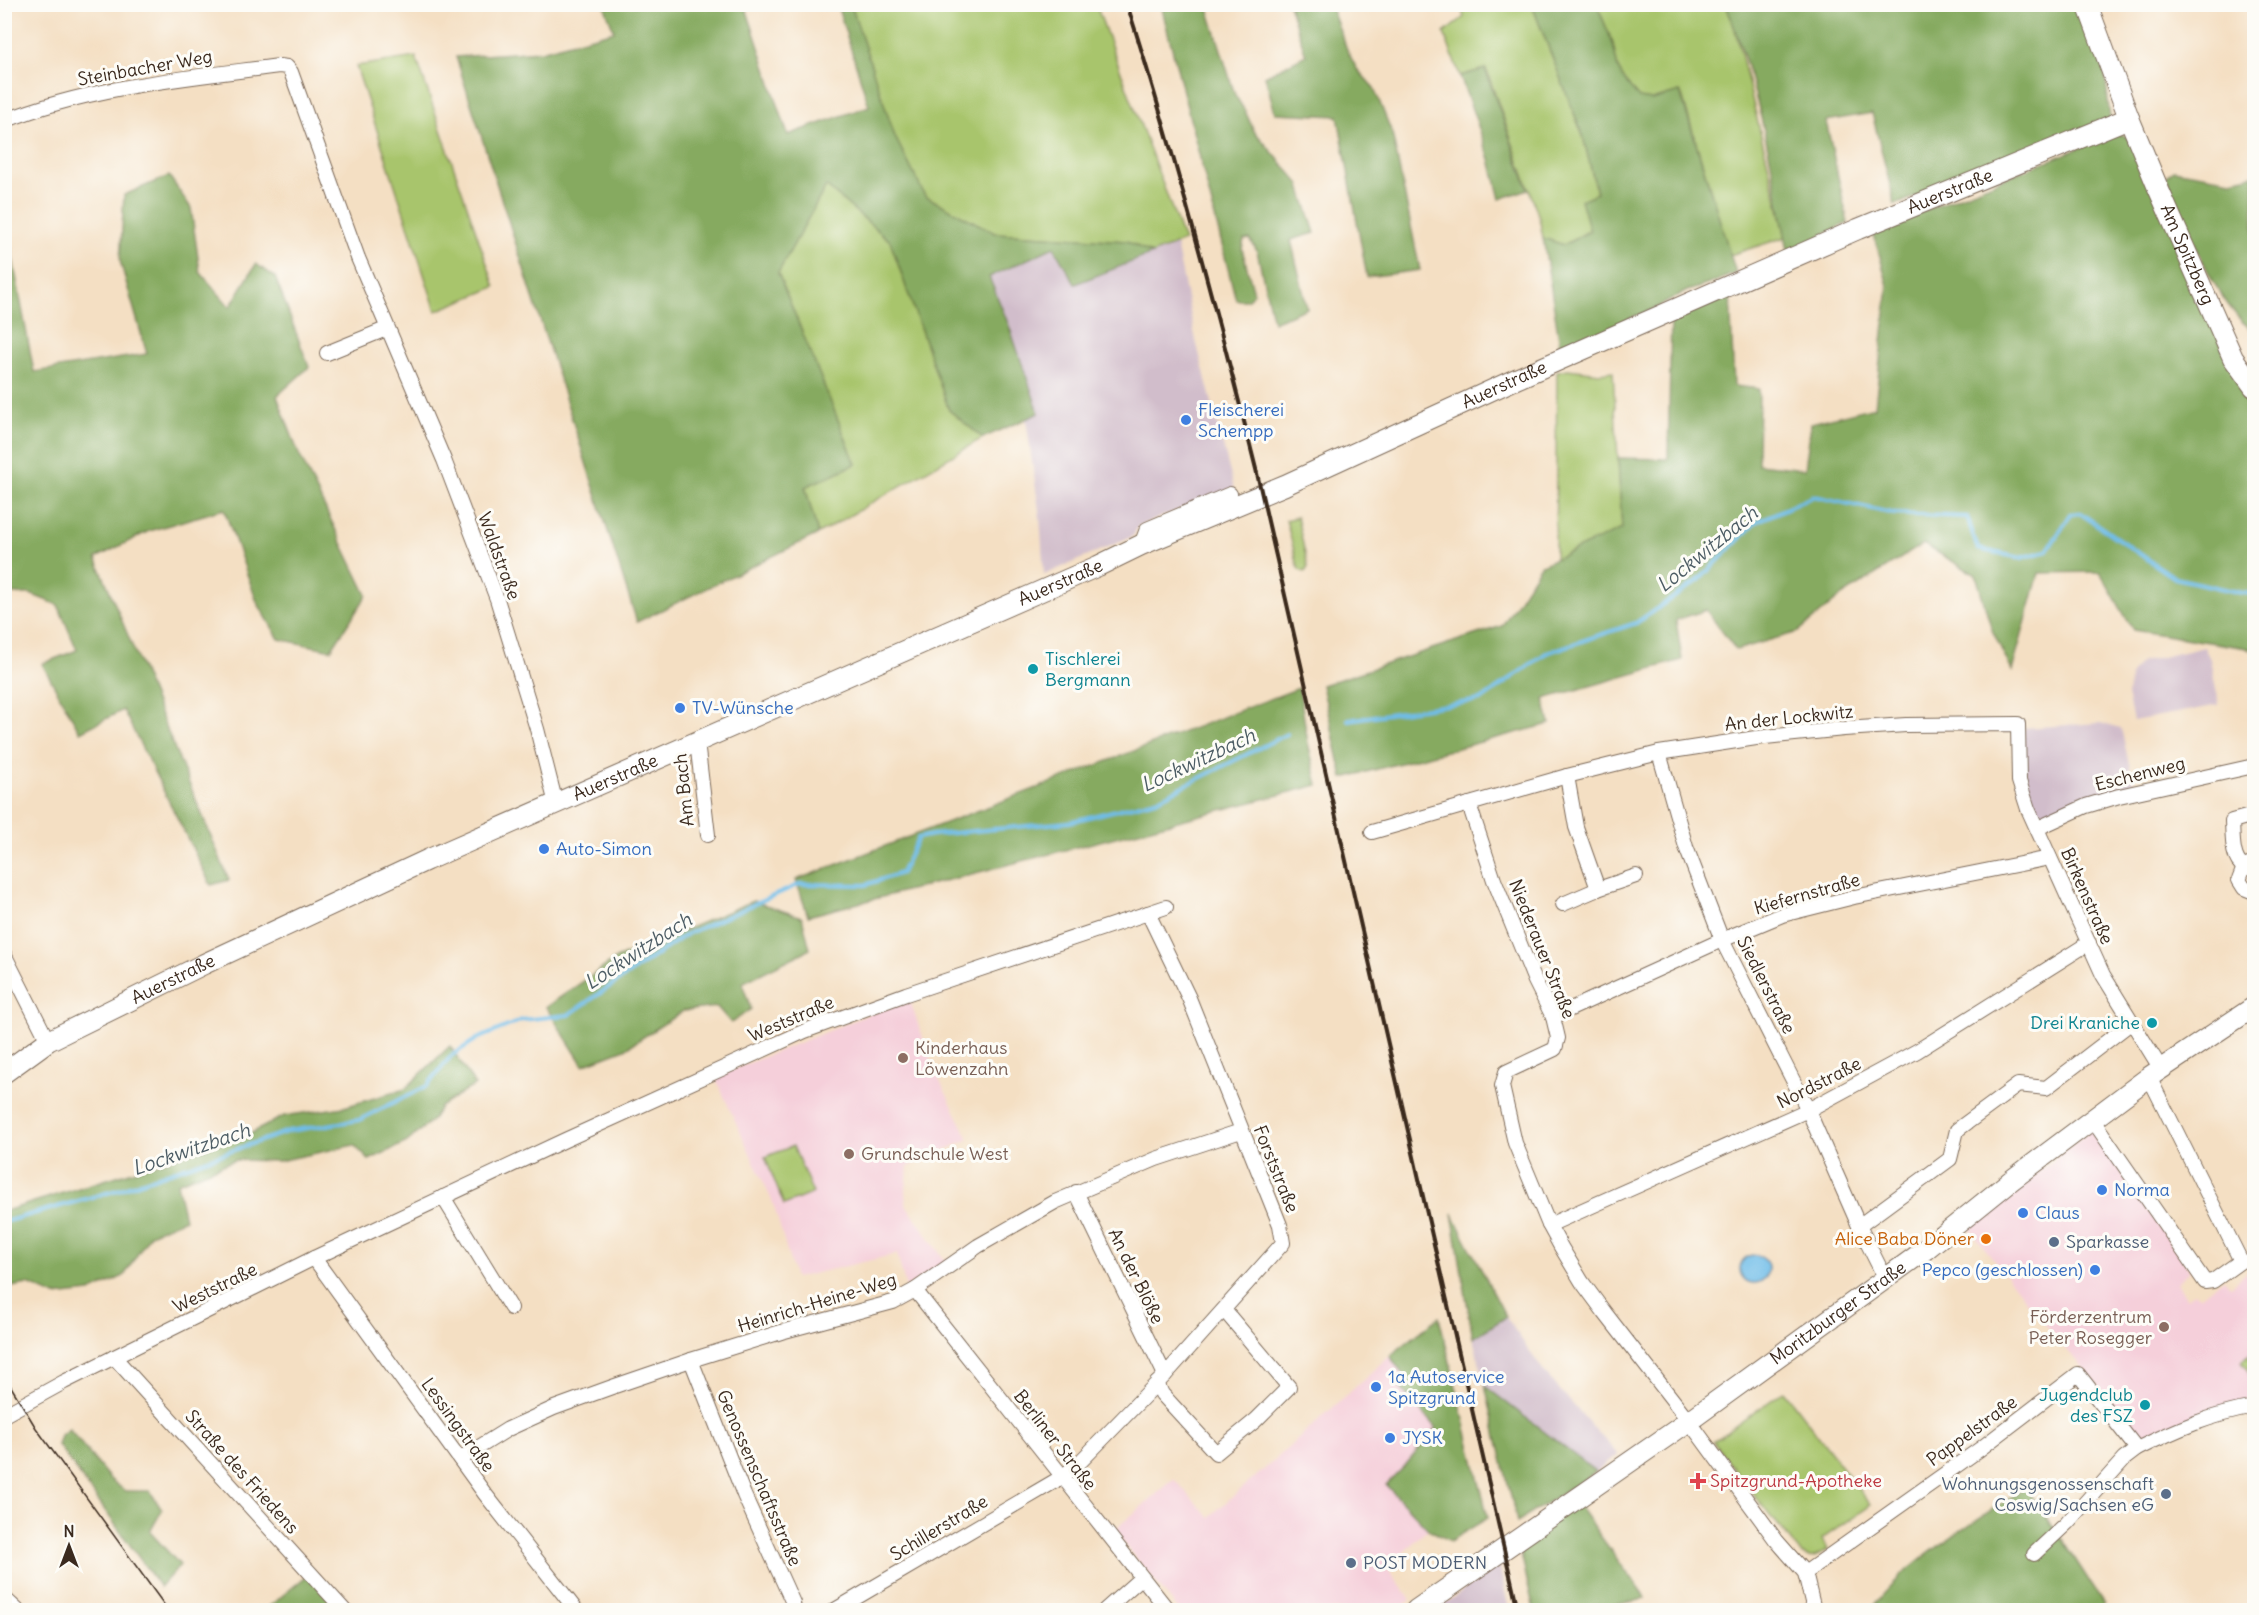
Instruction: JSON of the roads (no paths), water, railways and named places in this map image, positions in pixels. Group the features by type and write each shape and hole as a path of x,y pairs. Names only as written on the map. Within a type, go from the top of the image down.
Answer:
{"street":[{"name":"Am Spitzberg","path":"2087,4 2129,118 2233,358 2254,387"},
{"name":"Steinbacher Weg","path":"4,120 94,93 279,66 287,67 291,72"},
{"name":"Waldstraße","path":"291,72 357,258 444,460 497,599 537,729 556,804"},
{"name":"Auerstraße","path":"4,1073 48,1041 290,924 556,804 1141,545 1285,485 1516,379 1868,225 2129,118"},
{"path":"327,354 386,329"},
{"path":"1141,545 1147,529 1230,494"},
{"name":"An der Lockwitz","path":"1372,832 1567,776 1659,753 1756,738 1844,729 1906,725 2018,724"},
{"name":"Birkenstraße","path":"2018,724 2019,781 2028,809 2103,975 2132,1022 2241,1261 2213,1281 2205,1282 2092,1119"},
{"name":"Am Bach","path":"697,742 708,835"},
{"name":"Siedlerstraße","path":"1659,753 1686,847 1722,940 1808,1110 1859,1226 1880,1268 1887,1277"},
{"name":"Eschenweg","path":"2038,828 2086,806 2119,796 2254,766"},
{"path":"1567,776 1576,827 1598,889"},
{"name":"Niederauer Straße","path":"1469,804 1494,880 1552,1017 1558,1038 1555,1049 1506,1072 1502,1086 1515,1143 1549,1225 1582,1282 1689,1421 1744,1497 1805,1573"},
{"path":"2249,865 2239,864 2236,858 2232,821 2254,815"},
{"name":"Kiefernstraße","path":"1552,1017 1782,915 1854,897 2050,858"},
{"path":"2249,865 2240,875 2241,884 2247,891 2254,892"},
{"path":"1563,904 1636,876"},
{"name":"Weststraße","path":"4,1415 64,1382 314,1258 805,1031 906,994 1166,906"},
{"name":"Forststraße","path":"1062,1477 1081,1461 1161,1379 1283,1243 1280,1225 1189,998 1148,913"},
{"name":"Nordstraße","path":"1549,1225 1808,1110 1917,1051 2089,943"},
{"path":"4,954 48,1041"},
{"name":"Moritzburger Straße","path":"1416,1611 1689,1421 1925,1250 1964,1216 2092,1119 2155,1073 2254,1007"},
{"path":"1859,1226 1950,1159 1957,1130 2018,1085 2046,1088 2132,1022"},
{"name":"Heinrich-Heine-Weg","path":"460,1459 496,1435 537,1416 691,1360 781,1332 893,1302 1026,1217 1076,1192 1156,1159 1241,1131"},
{"name":"An der Blöße","path":"1076,1192 1161,1379 1162,1394 1216,1454 1256,1420 1289,1387 1224,1310"},
{"path":"443,1197 512,1308"},
{"name":"Lessingstraße","path":"314,1258 460,1459 576,1611"},
{"name":"Berliner Straße","path":"915,1290 1168,1611"},
{"name":"Straße des Friedens","path":"114,1357 344,1611"},
{"name":"Genossenschaftsstraße","path":"691,1360 744,1496 793,1603 794,1611"},
{"name":"Pappelstraße","path":"1805,1573 1827,1560 1980,1449 2078,1374 2138,1449"},
{"path":"2034,1554 2067,1523 2124,1459 2138,1449 2180,1427 2228,1412 2254,1407"},
{"name":"Schillerstraße","path":"835,1611 1062,1477"},
{"path":"1805,1573 1814,1611"},
{"path":"1105,1611 1141,1578"},
{"path":"4,1598 17,1611"}],"water":[{"path":"1754,1255 1764,1259 1768,1269 1764,1279 1754,1283 1744,1279 1740,1269 1744,1259"}],"waterway":[{"name":"Lockwitzbach","path":"1348,720 1481,700 1546,653 1636,623 1699,580 1756,522 1814,496 1895,514 1967,517 1978,549 2021,558 2047,551 2071,514 2080,513 2175,578 2254,594"},
{"name":"Lockwitzbach","path":"4,1222 121,1189 289,1131 359,1120 427,1086 451,1056 477,1039 522,1020 568,1015 687,934 800,884 865,885 901,873 918,838 1069,822 1156,800 1287,734"}],"tram line":[{"path":"4,1375 36,1428 168,1610"}],"railway":[{"path":"1127,4 1195,236 1256,469 1518,1610"}],"place":[{"name":"Fleischerei Schempp","path":"1186,420"},
{"name":"Tischlerei Bergmann","path":"1033,669"},
{"name":"TV-Wünsche","path":"680,708"},
{"name":"Auto-Simon","path":"544,849"},
{"name":"Drei Kraniche","path":"2152,1023"},
{"name":"Kinderhaus Löwenzahn","path":"903,1058"},
{"name":"Grundschule West","path":"849,1154"},
{"name":"Norma","path":"2102,1190"},
{"name":"Claus","path":"2023,1213"},
{"name":"Alice Baba Döner","path":"1986,1239"},
{"name":"Sparkasse","path":"2054,1242"},
{"name":"Pepco (geschlossen)","path":"2095,1270"},
{"name":"Förderzentrum Peter Rosegger","path":"2164,1327"},
{"name":"1a Autoservice Spitzgrund","path":"1376,1387"},
{"name":"Jugendclub des FSZ","path":"2145,1405"},
{"name":"JYSK","path":"1390,1438"},
{"name":"Spitzgrund-Apotheke","path":"1698,1481"},
{"name":"Wohnungsgenossenschaft Coswig/Sachsen eG","path":"2166,1494"},
{"name":"POST MODERN","path":"1351,1563"}]}
